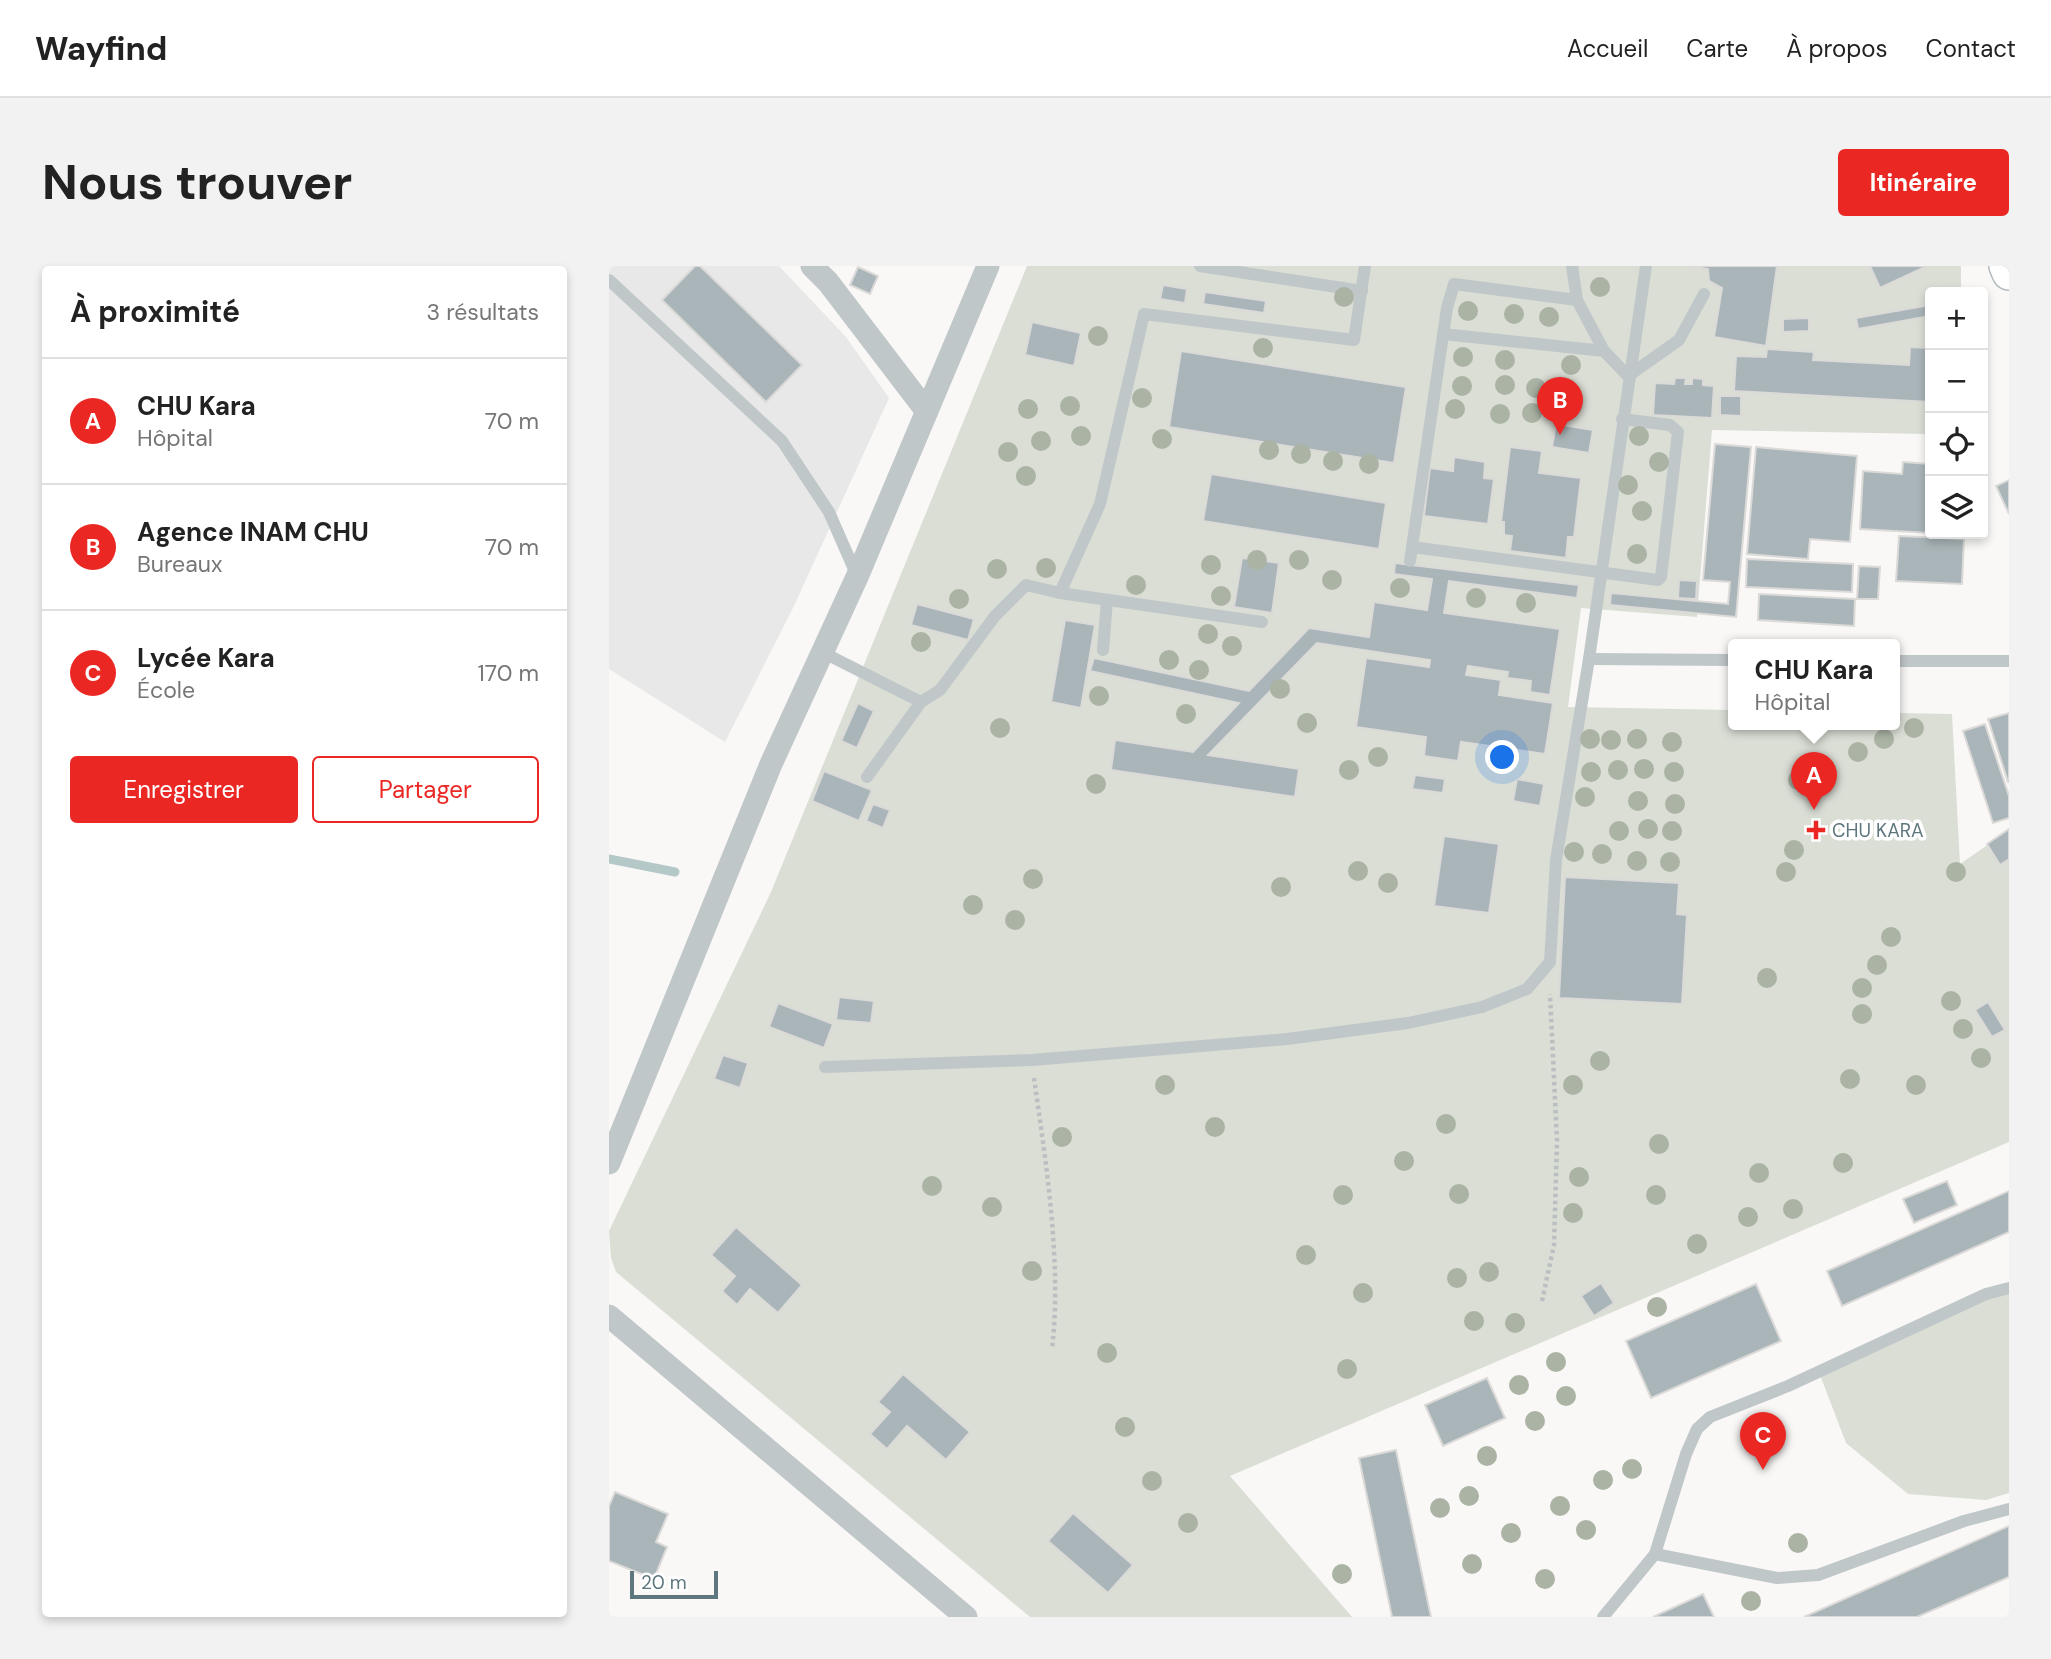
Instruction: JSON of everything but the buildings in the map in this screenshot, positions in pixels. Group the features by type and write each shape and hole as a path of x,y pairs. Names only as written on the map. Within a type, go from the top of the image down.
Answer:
{"main road":[{"path":"2006,266 2009,274"}],"street":[{"path":"811,266 828,282 925,409"},
{"path":"609,1163 771,764 857,577 981,268"},
{"path":"609,1316 966,1617"}],"lane":[{"path":"1200,266 1362,291"},
{"path":"1060,593 1100,505 1144,314 1354,340 1366,266"},
{"path":"1572,266 1577,300 1604,351 1628,376"},
{"path":"825,1067 1032,1059 1287,1039 1408,1023 1482,1007 1527,989 1550,962 1556,860 1590,659 1628,376 1646,266"},
{"path":"609,280 782,441 829,512 857,577"},
{"path":"1410,561 1449,296 1454,284 1577,300"},
{"path":"1628,376 1679,340 1704,295"},
{"path":"1443,334 1604,351"},
{"path":"1412,547 1653,581 1661,577 1678,432 1670,425 1622,419"},
{"path":"867,777 922,702 940,690 995,616 1026,585 1060,593 1262,622"},
{"path":"1103,650 1107,600"},
{"path":"822,652 922,702"},
{"path":"1590,659 1728,660"},
{"path":"1900,661 2009,662"},
{"path":"1603,1617 1655,1554 1686,1454 1697,1429 1710,1417 1788,1385 1986,1294 2009,1288"},
{"path":"1655,1554 1777,1577 1818,1575 1964,1521 2009,1508"}],"path":[{"path":"1542,1301 1554,1245 1557,1141 1550,1033 1550,962"},
{"path":"1032,1059 1044,1147 1052,1254 1052,1349"}],"shaded area":[{"path":"609,266 779,266 846,337 889,398 793,608 725,742 609,669"},
{"path":"1027,266 1961,266 1961,287 1925,287 1925,434 1712,430 1697,617 1581,608 1568,707 1728,710 1728,730 1900,730 1900,713 1952,714 1960,864 2009,830 2009,1142 1230,1476 1352,1617 1030,1617 616,1272 611,1258 609,1231 771,892"},
{"path":"2009,1288 2009,1493 1986,1500 1908,1494 1846,1443 1817,1367"}],"waterway":[{"path":"609,859 675,872"}],"place":[{"name":"Agence INAM CHU","path":"1560,435"},
{"name":"CHU Kara","path":"1814,810"},
{"name":"CHU KARA","path":"1816,830"},
{"name":"Lycée Kara","path":"1763,1470"}]}
